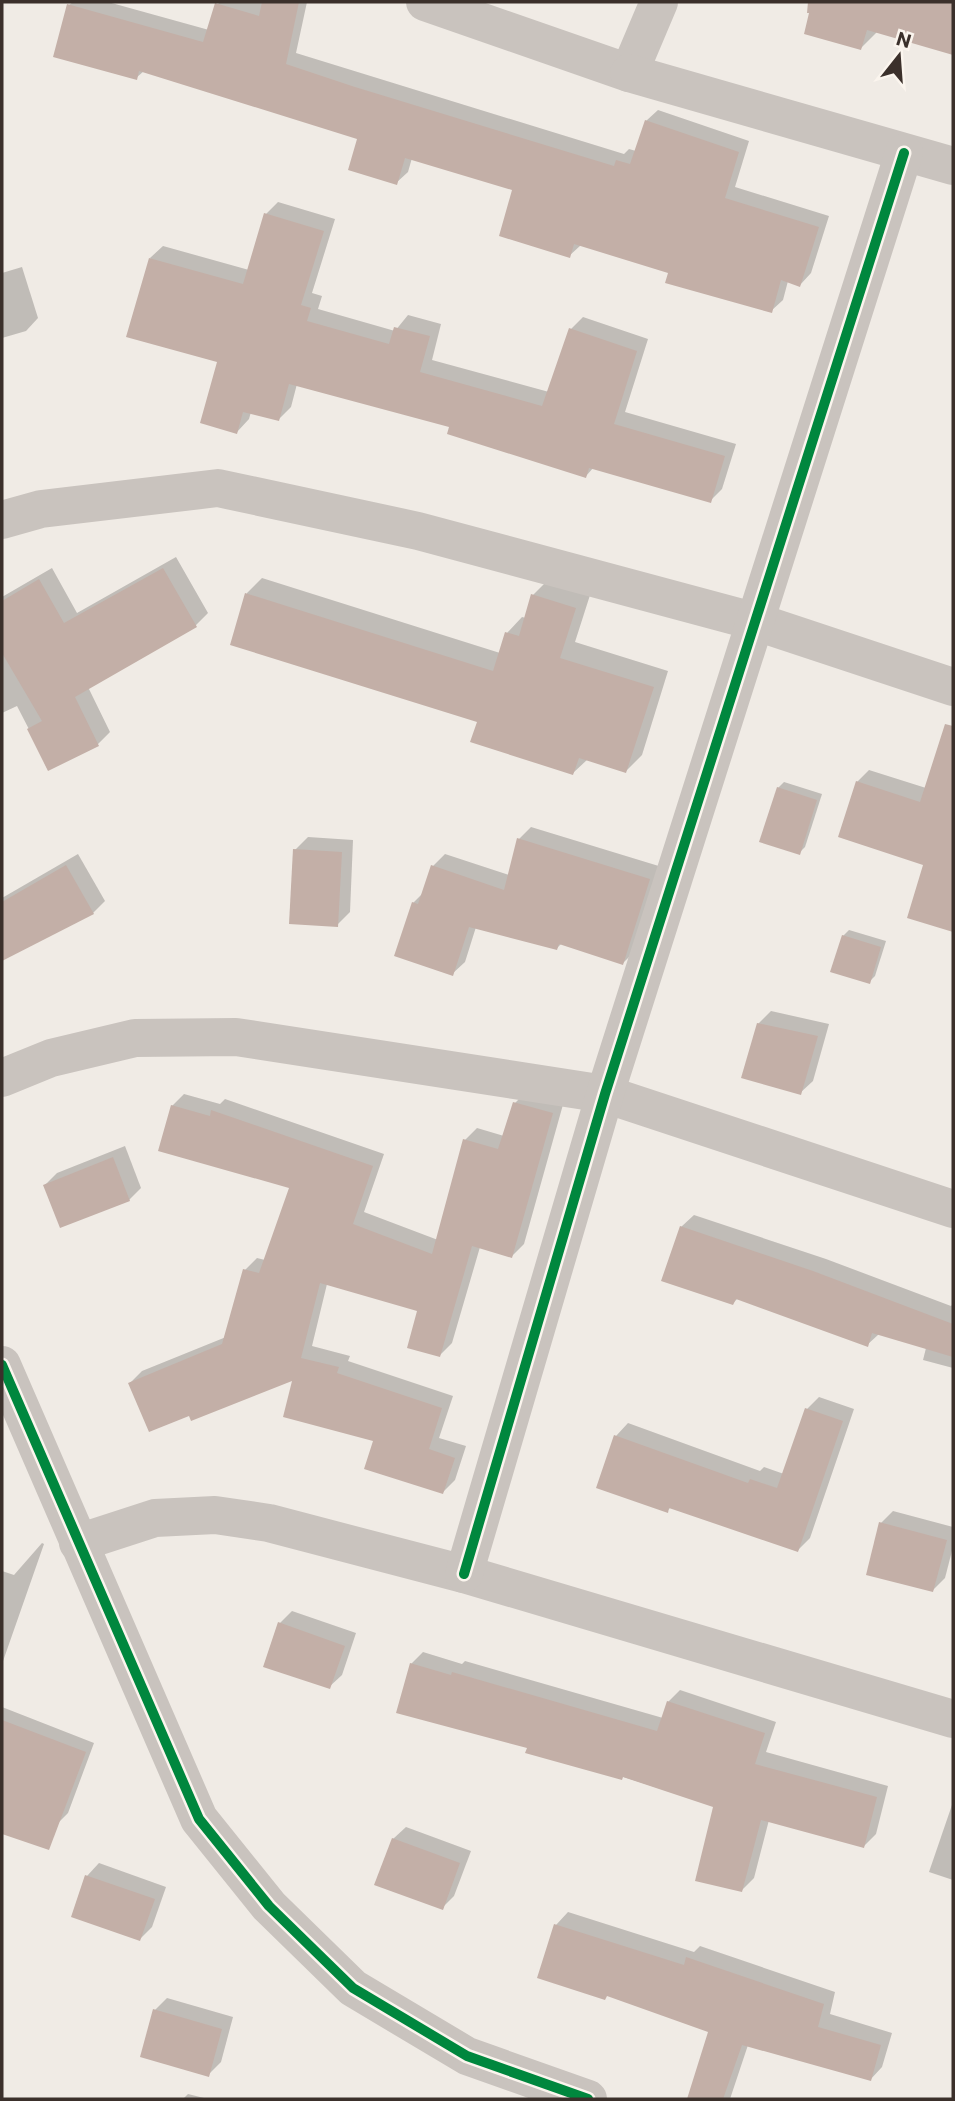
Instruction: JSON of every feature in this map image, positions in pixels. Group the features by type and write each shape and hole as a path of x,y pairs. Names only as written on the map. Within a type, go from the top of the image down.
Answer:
{"street":[{"path":"425,2 629,73 953,166"},
{"path":"629,73 659,2"},
{"path":"464,1574 605,1094 904,153"},
{"path":"2,520 41,509 218,488 418,531 757,622 953,687"},
{"path":"2,1078 51,1058 135,1038 236,1037 605,1094 953,1209"},
{"path":"2,1366 199,1819 269,1906 353,1988 467,2056 589,2099"},
{"path":"78,1544 155,1518 215,1515 269,1523 464,1574 953,1718"}],"building":[{"path":"262,2 299,2 286,64 355,87 614,166 616,160 630,164 645,120 739,152 725,198 819,227 800,287 781,280 772,313 665,283 668,273 574,244 570,258 499,236 512,190 405,158 397,185 348,170 357,139 139,71 137,80 53,57 67,4 203,42 215,3 259,16"},
{"path":"808,2 953,2 953,55 867,30 861,50 804,34 809,13"},
{"path":"264,213 324,231 301,305 311,308 307,321 389,344 394,327 430,336 420,372 542,406 569,328 637,351 614,424 725,456 711,503 589,468 586,478 447,434 449,427 289,384 279,421 243,412 237,434 200,423 217,362 126,337 149,258 243,284"},
{"path":"163,568 197,627 75,697 99,746 48,771 27,729 42,721 2,653 2,601 39,579 64,623"},
{"path":"245,593 493,671 505,632 519,636 531,594 576,608 560,658 654,687 626,773 579,758 573,775 470,742 477,722 230,645"},
{"path":"945,724 953,726 953,932 907,918 923,865 838,837 856,781 920,802"},
{"path":"777,787 817,800 800,855 759,842"},
{"path":"517,838 650,879 623,965 559,944 557,950 469,927 453,976 394,956 412,902 418,904 431,865 504,890"},
{"path":"293,849 342,852 338,927 289,924"},
{"path":"66,865 94,914 2,961 2,902"},
{"path":"842,935 881,947 870,984 830,972"},
{"path":"757,1023 818,1036 801,1095 741,1078"},
{"path":"513,1102 553,1113 512,1258 472,1246 440,1357 407,1348 417,1311 320,1283 301,1358 339,1367 337,1373 442,1408 429,1449 455,1458 443,1494 364,1469 373,1441 283,1417 292,1381 191,1421 189,1416 149,1432 128,1383 222,1344 243,1269 259,1273 289,1188 158,1151 171,1105 210,1116 211,1110 373,1166 353,1224 432,1254 463,1139 498,1149"},
{"path":"113,1157 130,1201 60,1228 43,1185"},
{"path":"680,1226 813,1271 953,1324 953,1357 872,1333 868,1347 736,1299 733,1305 661,1281"},
{"path":"805,1408 843,1421 798,1552 669,1508 668,1513 596,1488 614,1435 748,1483 750,1479 777,1488"},
{"path":"879,1522 947,1540 933,1592 866,1575"},
{"path":"278,1622 345,1646 330,1689 263,1667"},
{"path":"410,1663 451,1675 452,1672 657,1731 667,1701 765,1733 755,1764 877,1797 864,1848 761,1820 742,1892 695,1881 713,1807 623,1777 622,1780 525,1753 527,1748 396,1713"},
{"path":"2,1720 86,1752 49,1850 2,1834"},
{"path":"392,1838 460,1863 443,1910 374,1885"},
{"path":"85,1875 155,1899 140,1941 71,1917"},
{"path":"554,1924 684,1965 686,1957 824,2004 818,2027 881,2045 871,2081 742,2045 723,2099 687,2099 708,2032 607,1996 605,2000 537,1978"},
{"path":"153,2009 222,2029 209,2077 140,2057"}],"cycle path":[{"path":"464,1574 605,1094 904,153"},
{"path":"2,1365 199,1819 269,1906 353,1988 467,2056 588,2099"}]}
